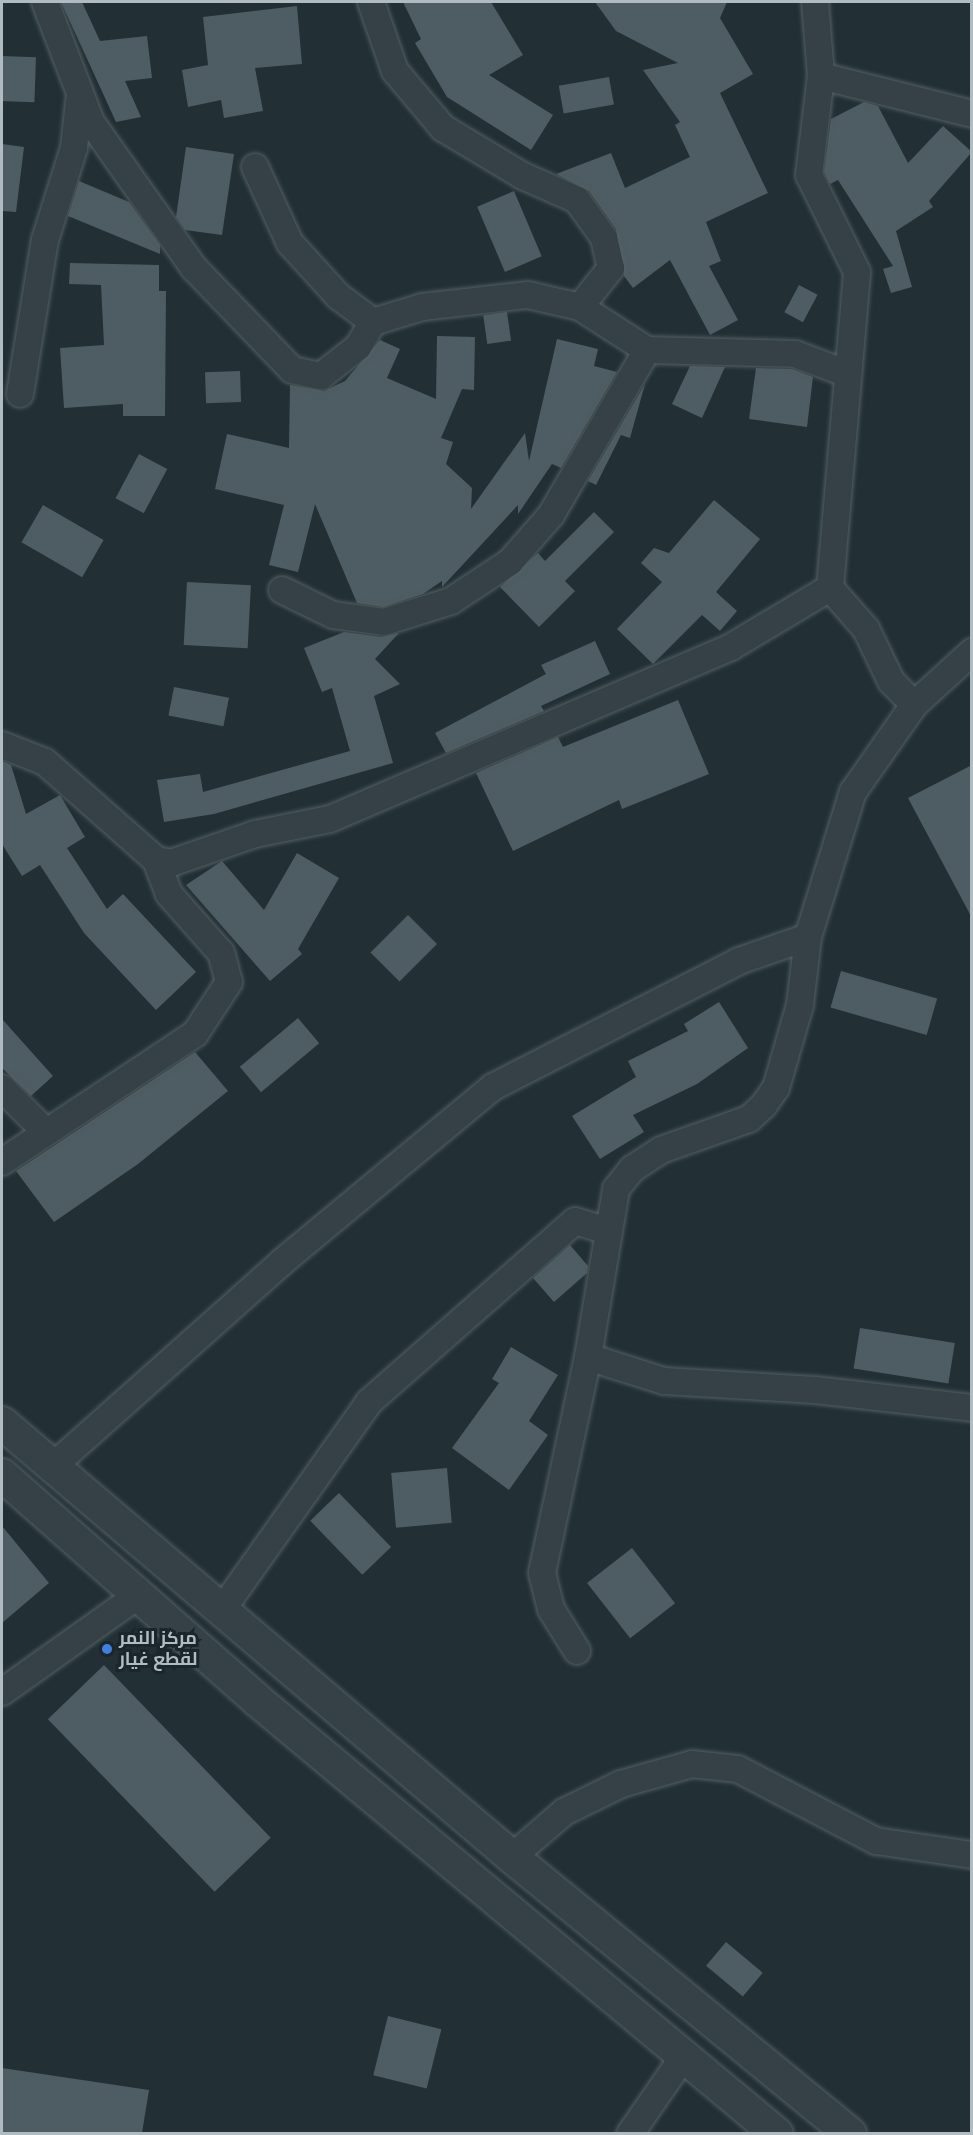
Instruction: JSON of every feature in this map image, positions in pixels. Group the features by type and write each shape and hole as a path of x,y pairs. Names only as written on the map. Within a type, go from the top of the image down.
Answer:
{"street":[{"path":"45,2 79,101 195,268 292,370 321,376 358,347 374,322 422,307 528,295 580,307 647,351 795,354 848,374"},
{"path":"371,2 395,71 443,128 523,176 577,200 604,238 611,268 580,307"},
{"path":"815,2 821,76 809,175 857,272 830,588 866,629 891,681 914,705"},
{"path":"821,76 972,114"},
{"path":"20,394 45,240 74,148 79,101"},
{"path":"255,167 290,243 338,296 374,322"},
{"path":"282,590 333,615 384,622 451,601 510,562 551,515 647,351"},
{"path":"156,860 171,863 255,834 330,819 731,647 830,588"},
{"path":"577,1651 552,1609 542,1573 588,1358 615,1189 632,1169 661,1150 749,1119 776,1088 800,1005 808,937 853,792 914,705 972,652"},
{"path":"2,745 45,762 156,860 169,894 221,953 228,982 195,1034 2,1162"},
{"path":"51,1467 282,1262 493,1087 740,962 808,937"},
{"path":"2,1088 46,1132"},
{"path":"222,1610 369,1402 575,1221 607,1231"},
{"path":"588,1358 664,1381 815,1390 972,1408"},
{"path":"2,1423 512,1857 850,2133"},
{"path":"2,1475 257,1700 777,2133"},
{"path":"2,1692 137,1596"},
{"path":"257,1700 287,1664"},
{"path":"512,1857 564,1812 621,1784 692,1764 738,1769 876,1840 972,1855"},
{"path":"630,2133 684,2056"}],"building":[{"path":"61,2 82,2 100,41 147,36 152,78 125,81 141,117 116,122"},
{"path":"403,2 491,2 523,55 489,75 553,115 531,150 447,97 415,43 421,39"},
{"path":"595,2 727,2 720,18 753,74 720,93 768,193 706,222 721,261 709,266 738,320 710,335 670,260 633,288 624,276 616,229 589,191 556,174 611,153 625,188 690,157 675,125 680,122 643,70 678,63 616,31"},
{"path":"297,6 302,64 255,68 263,111 224,118 221,100 188,107 182,70 208,65 203,17"},
{"path":"2,56 36,57 34,102 2,101"},
{"path":"609,77 614,105 564,113 559,86"},
{"path":"864,102 878,106 908,163 943,126 972,152 929,201 933,207 896,231 912,287 891,293 883,269 893,266 838,180 830,184 824,172 831,119"},
{"path":"2,144 24,147 16,212 2,211"},
{"path":"186,147 234,154 222,235 185,230 176,217"},
{"path":"79,181 129,202 160,245 160,254 68,216"},
{"path":"514,191 542,256 505,272 477,207"},
{"path":"70,263 159,265 159,291 166,291 165,416 123,416 123,404 64,408 60,348 104,345 101,285 69,284"},
{"path":"799,285 818,295 803,322 784,312"},
{"path":"507,312 511,341 487,344 483,315"},
{"path":"437,336 475,337 474,390 462,389 441,438 453,442 446,464 472,488 471,509 525,433 529,461 557,339 598,349 594,366 617,372 561,468 552,464 518,514 518,505 442,587 442,581 423,594 383,607 357,603 315,504 298,572 269,565 284,505 215,489 227,434 289,448 290,385 324,391 345,381 380,340 400,349 387,378 436,399"},
{"path":"690,366 725,367 702,418 672,404"},
{"path":"756,368 792,369 813,377 807,427 749,419"},
{"path":"240,371 241,402 206,403 205,372"},
{"path":"645,384 630,438 621,435 596,485 588,481"},
{"path":"139,454 167,469 144,513 116,498"},
{"path":"714,500 760,539 716,592 737,611 720,631 702,615 653,664 617,629 662,582 641,563 654,548 669,553"},
{"path":"43,505 104,540 82,577 22,542"},
{"path":"594,512 614,532 565,581 575,591 539,627 500,587 538,553 545,561"},
{"path":"187,582 251,585 248,648 184,645"},
{"path":"344,632 382,637 399,633 375,659 400,684 374,696 393,763 214,814 164,822 157,780 200,774 203,792 350,751 332,688 322,692 304,648"},
{"path":"595,641 610,674 541,706 544,711 446,753 435,733 546,674 541,665"},
{"path":"174,687 229,698 223,726 168,715"},
{"path":"678,700 709,774 622,809 619,800 513,851 476,773 558,737 563,747"},
{"path":"2,761 11,765 26,814 60,795 85,837 67,848 107,909 123,894 196,972 156,1010 84,933 40,865 22,876 2,844"},
{"path":"972,765 972,918 908,798"},
{"path":"297,853 339,878 298,949 302,954 270,981 186,885 222,861 264,910"},
{"path":"408,915 437,944 400,981 371,952"},
{"path":"841,971 937,999 927,1035 831,1008"},
{"path":"719,1002 748,1048 697,1084 633,1115 644,1132 600,1159 572,1116 636,1077 628,1061 688,1031 684,1024"},
{"path":"298,1018 319,1043 261,1092 240,1067"},
{"path":"2,1019 53,1076 31,1096 2,1068"},
{"path":"195,1052 228,1091 138,1164 54,1222 16,1171"},
{"path":"570,1245 588,1266 587,1273 554,1302 533,1278"},
{"path":"860,1328 955,1343 948,1384 854,1368"},
{"path":"511,1347 558,1375 529,1421 548,1435 509,1490 452,1448 499,1383 492,1379"},
{"path":"447,1468 452,1523 396,1528 391,1473"},
{"path":"339,1493 391,1547 362,1575 310,1521"},
{"path":"2,1526 49,1583 2,1623"},
{"path":"632,1548 675,1603 630,1638 587,1583"},
{"path":"104,1665 271,1838 215,1892 48,1719"},
{"path":"726,1942 763,1973 743,1997 706,1966"},
{"path":"388,2016 441,2029 427,2088 373,2075"},
{"path":"2,2068 149,2090 142,2133 2,2133"}],"place":[{"name":"مركز النمر لقطع غيار","path":"107,1649"}]}
